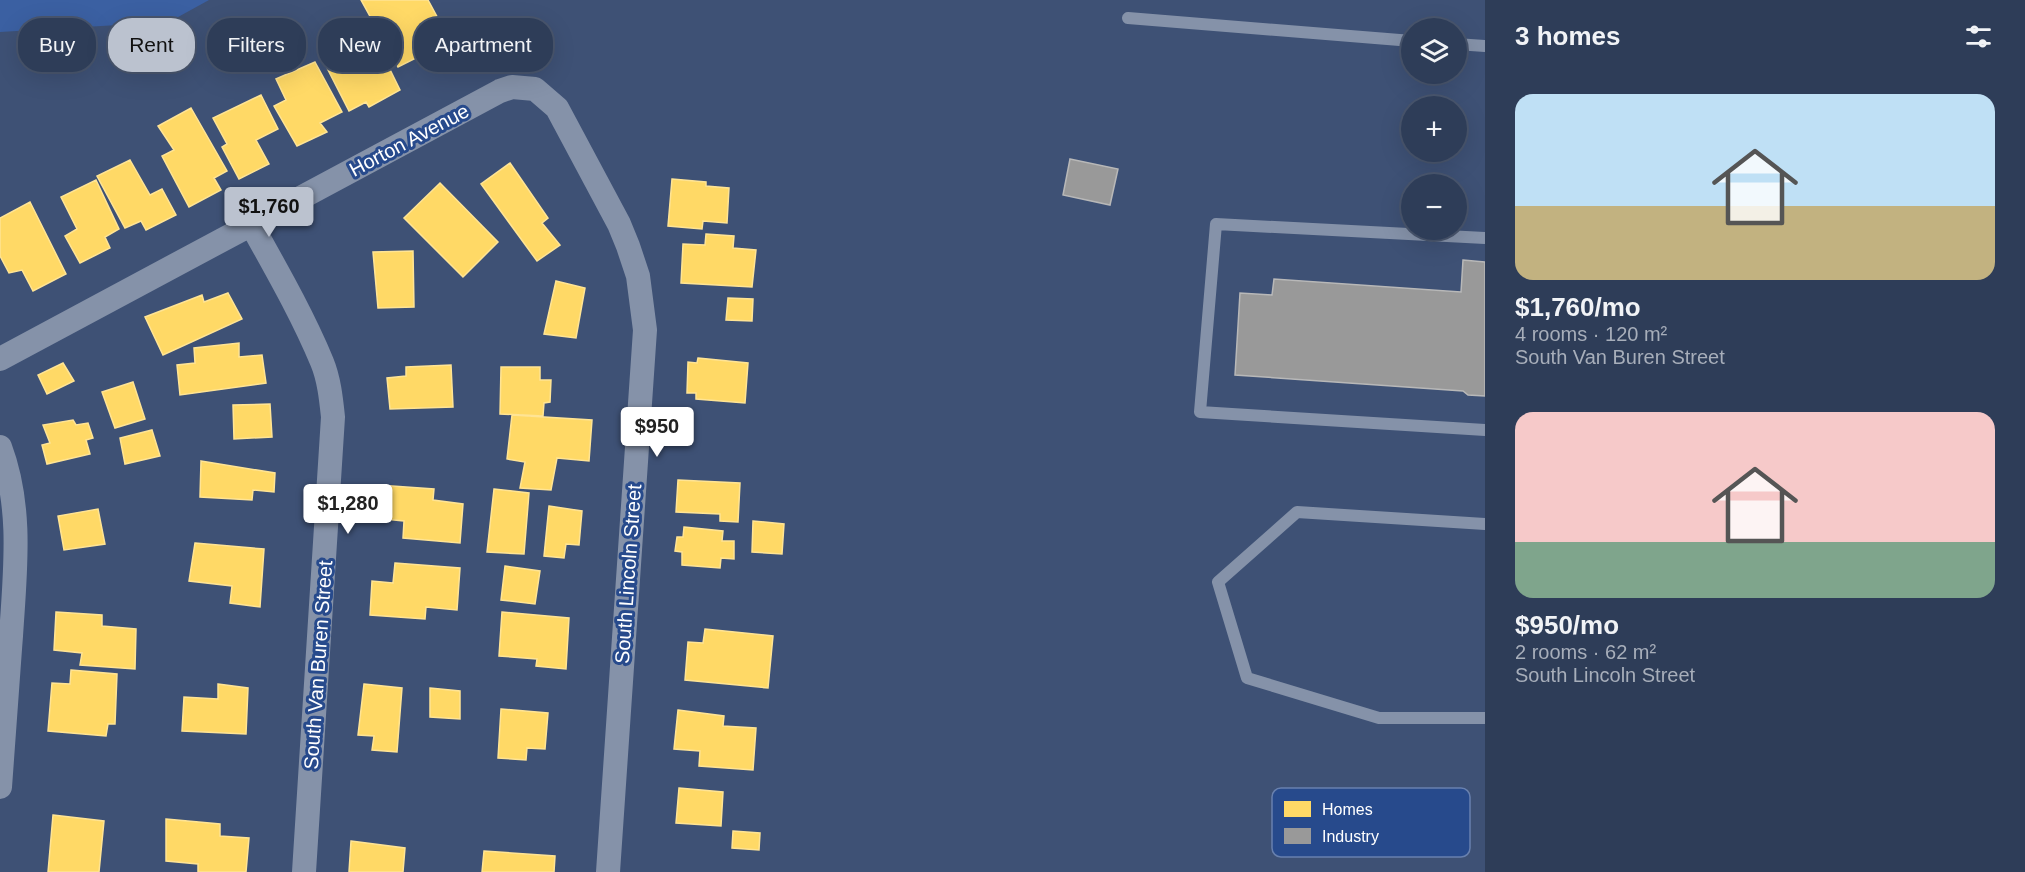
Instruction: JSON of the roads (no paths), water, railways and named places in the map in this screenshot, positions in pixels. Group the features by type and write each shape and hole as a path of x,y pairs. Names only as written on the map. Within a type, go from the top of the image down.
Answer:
{"street":[{"name":"Horton Avenue","path":"0,359 501,91 512,87 535,89"},
{"name":"South Lincoln Street","path":"535,89 557,108 619,224 638,276 645,330 608,872"},
{"name":"South Van Buren Street","path":"251,224 285,286 322,363 333,417 304,872"},
{"path":"0,447 14,494 16,520 15,580 0,787"}],"lane":[{"path":"1128,18 1401,39"},
{"path":"1467,45 1485,46"},
{"path":"1485,238 1216,224 1200,412 1485,430"},
{"path":"1485,524 1297,512 1218,582 1247,678 1379,718 1485,718"}]}
